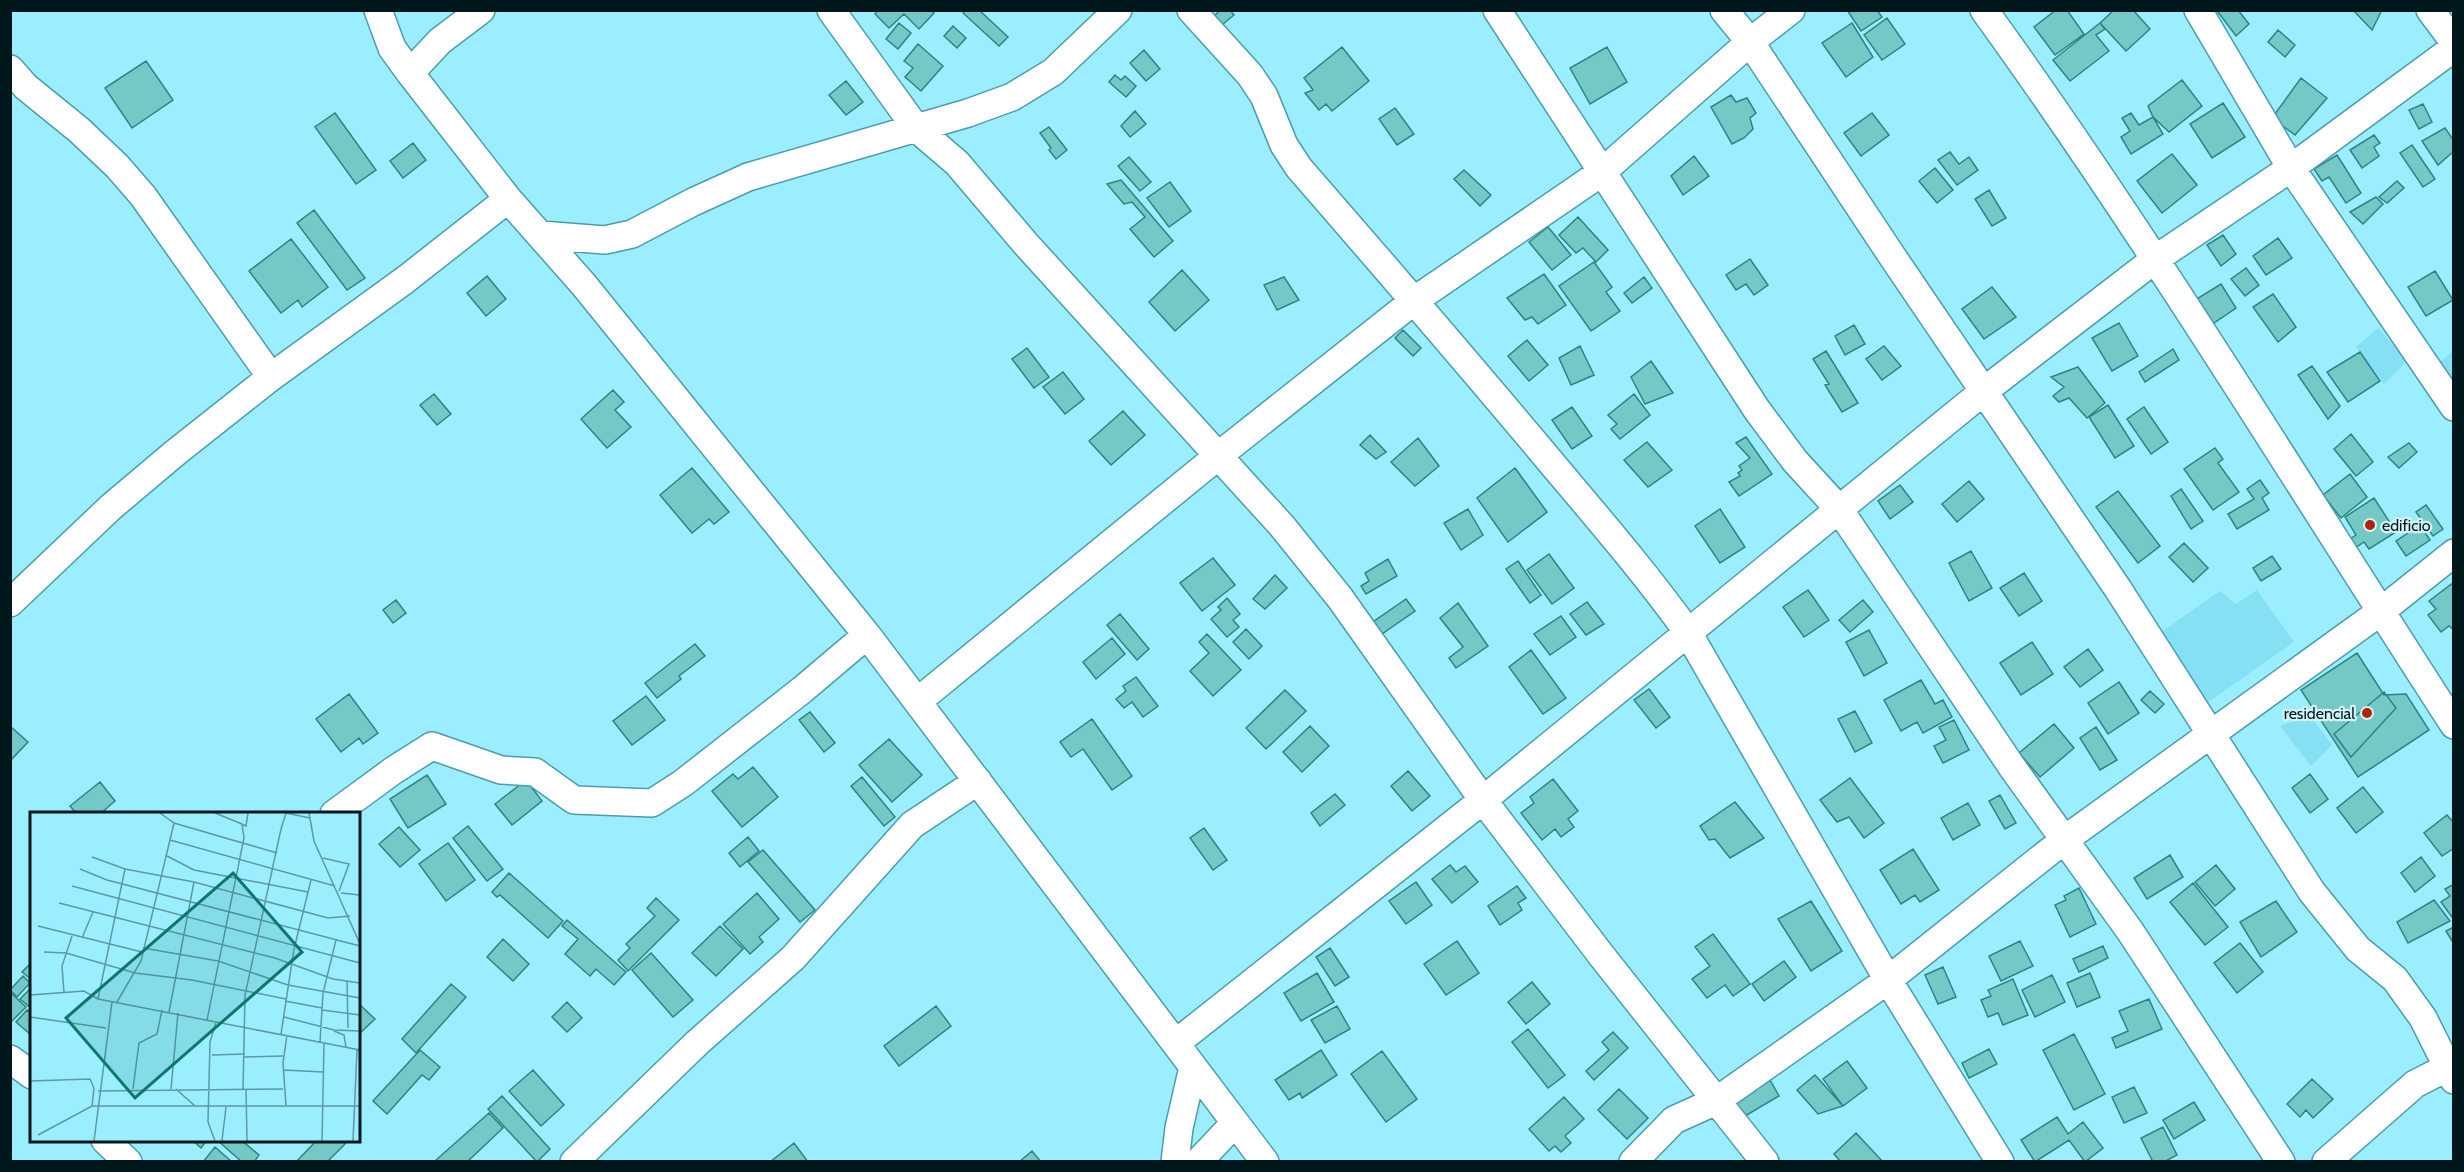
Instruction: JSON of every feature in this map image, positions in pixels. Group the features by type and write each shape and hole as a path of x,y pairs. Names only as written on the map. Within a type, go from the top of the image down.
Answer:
{"street":[{"path":"378,10 393,48 410,73 508,199 541,235 867,635 1265,1161"},
{"path":"410,73 440,41 481,10"},
{"path":"831,10 916,128 957,163 1025,243 1282,526 1340,598 1483,800 1601,955 1764,1161"},
{"path":"541,235 605,240 632,234 693,202 748,177 916,128 1012,97 1053,72 1119,10"},
{"path":"1191,10 1250,75 1264,96 1284,145 1299,168 1415,300 1648,578 1688,631 1888,980 2000,1161"},
{"path":"1497,10 1757,410 1795,461 1839,509 2012,767 2130,931 2281,1161"},
{"path":"1724,10 1750,42 2118,589 2312,892 2358,949 2395,979 2423,1018 2451,1070 2415,1084 2326,1161"},
{"path":"918,701 1218,456 1415,300 1602,172 1750,42 1791,10"},
{"path":"1984,10 2034,80 2154,260 2454,726"},
{"path":"2198,10 2290,168 2454,407"},
{"path":"2430,10 2454,42"},
{"path":"1176,1043 1483,800 1984,392 2154,260 2290,168 2454,48"},
{"path":"10,69 26,87 79,130 117,166 143,196 270,377"},
{"path":"10,603 111,507 270,377 405,280 508,199"},
{"path":"1633,1161 1674,1120 1716,1101 1888,980 2064,840 2380,612 2454,553"},
{"path":"335,812 432,746 501,770 535,772 574,800 652,803 701,769 867,635"},
{"path":"574,1161 698,1043 793,958 912,825 978,781"},
{"path":"10,1059 30,1074"},
{"path":"1175,1161 1179,1128 1193,1067"},
{"path":"1198,1161 1235,1123"},
{"path":"107,1142 128,1161"}],"shaded area":[{"path":"2378,328 2407,361 2384,384 2356,347"},
{"path":"2453,351 2453,381 2440,362"},
{"path":"2257,590 2294,642 2208,702 2160,633 2220,591 2236,604"},
{"path":"2309,714 2332,745 2311,766 2280,726"}],"building":[{"path":"878,10 931,10 934,13 919,29 904,14 889,28 875,14"},
{"path":"965,10 979,10 1008,37 999,46 963,13"},
{"path":"1221,10 1230,10 1234,15 1217,29 1209,20"},
{"path":"1847,10 1877,10 1882,17 1861,31"},
{"path":"2056,10 2067,10 2084,34 2055,55 2034,27"},
{"path":"2114,10 2133,10 2150,29 2126,51 2100,23"},
{"path":"2238,10 2249,24 2236,36 2218,12"},
{"path":"2353,10 2382,10 2372,30"},
{"path":"1887,18 1905,44 1882,60 1864,35"},
{"path":"899,23 911,33 898,49 886,39"},
{"path":"1852,23 1873,57 1846,77 1822,43"},
{"path":"2100,23 2105,29 2096,35 2109,51 2070,81 2053,60"},
{"path":"953,26 966,38 957,48 944,36"},
{"path":"2278,30 2295,45 2285,57 2268,42"},
{"path":"918,44 943,66 921,91 905,77 913,68 904,61"},
{"path":"1342,47 1369,81 1332,111 1326,104 1319,110 1305,93 1313,90 1304,78"},
{"path":"1607,47 1627,82 1590,104 1570,68"},
{"path":"1144,50 1160,69 1146,81 1130,63"},
{"path":"146,61 173,100 132,128 105,88"},
{"path":"1115,75 1121,80 1125,76 1136,86 1126,97 1109,82"},
{"path":"2301,78 2327,98 2295,135 2272,118"},
{"path":"2182,80 2202,106 2169,132 2153,117 2148,106"},
{"path":"846,81 863,102 846,115 829,95"},
{"path":"1731,95 1736,102 1747,98 1756,113 1750,118 1753,129 1744,138 1732,144 1711,107"},
{"path":"2223,103 2245,137 2212,158 2190,124"},
{"path":"2423,104 2432,122 2419,129 2409,110"},
{"path":"1395,108 1414,134 1397,145 1379,119"},
{"path":"1135,111 1146,124 1130,137 1121,126"},
{"path":"335,113 376,170 356,184 315,127"},
{"path":"1872,113 1889,135 1861,156 1844,133"},
{"path":"2131,113 2139,125 2153,117 2163,134 2131,154 2121,137 2130,131 2122,118"},
{"path":"1049,127 1067,150 1056,159 1040,133"},
{"path":"2445,128 2454,141 2454,151 2438,165 2422,141"},
{"path":"2374,135 2380,143 2374,147 2379,156 2362,168 2350,150"},
{"path":"413,143 426,160 403,178 390,161"},
{"path":"2412,145 2435,179 2423,187 2400,153"},
{"path":"1950,152 1959,164 1969,157 1978,170 1957,185 1938,160"},
{"path":"2172,154 2197,185 2162,213 2137,181"},
{"path":"2337,155 2361,193 2346,203 2329,177 2322,181 2314,169"},
{"path":"1694,156 1709,176 1683,195 1671,176"},
{"path":"1129,157 1151,182 1140,191 1118,166"},
{"path":"1935,168 1953,190 1937,203 1919,181"},
{"path":"1464,170 1491,195 1480,206 1454,179"},
{"path":"1121,180 1173,241 1154,257 1130,229 1145,217 1132,202 1124,204 1107,184"},
{"path":"2397,181 2404,188 2387,203 2379,197"},
{"path":"1170,182 1191,211 1169,227 1147,198"},
{"path":"1989,190 2006,218 1992,226 1975,199"},
{"path":"2376,197 2383,204 2363,224 2350,212"},
{"path":"314,210 365,278 347,290 297,223"},
{"path":"1578,217 1608,250 1596,262 1583,248 1576,253 1559,235"},
{"path":"1548,227 1571,255 1552,270 1529,242"},
{"path":"2223,235 2236,254 2221,266 2207,245"},
{"path":"2278,238 2292,258 2266,275 2253,256"},
{"path":"291,239 328,287 302,307 298,300 281,313 249,271"},
{"path":"1750,259 1768,285 1754,295 1746,284 1736,290 1726,275"},
{"path":"1594,262 1612,287 1606,292 1620,311 1591,331 1559,286"},
{"path":"2246,268 2259,285 2245,296 2231,279"},
{"path":"1182,270 1209,300 1175,331 1149,302"},
{"path":"2435,271 2453,300 2426,316 2408,287"},
{"path":"1544,274 1566,305 1538,324 1532,317 1525,320 1507,298"},
{"path":"487,276 506,299 486,316 467,293"},
{"path":"1284,277 1299,300 1277,310 1264,285"},
{"path":"1644,277 1652,288 1632,303 1624,293"},
{"path":"2221,284 2236,308 2211,325 2195,300"},
{"path":"1992,287 2016,317 1984,339 1962,309"},
{"path":"2273,294 2296,327 2278,342 2253,307"},
{"path":"2119,323 2138,356 2112,371 2092,338"},
{"path":"1854,325 1865,344 1845,355 1835,336"},
{"path":"1403,330 1421,348 1413,356 1395,338"},
{"path":"1527,340 1548,365 1529,381 1508,356"},
{"path":"1580,346 1594,375 1571,385 1559,358"},
{"path":"1884,346 1901,366 1882,380 1866,359"},
{"path":"1027,348 1049,377 1034,388 1012,359"},
{"path":"2173,349 2179,360 2145,382 2139,372"},
{"path":"1826,351 1858,403 1842,412 1825,385 1829,384 1813,359"},
{"path":"2360,352 2380,381 2348,402 2327,372"},
{"path":"1651,361 1673,393 1645,404 1631,377"},
{"path":"2312,366 2340,406 2328,419 2298,375"},
{"path":"2078,367 2105,403 2087,418 2069,398 2059,402 2053,396 2064,387 2051,377"},
{"path":"1063,372 1084,399 1065,414 1043,387"},
{"path":"613,390 624,402 615,410 631,427 607,448 581,419"},
{"path":"434,394 451,414 437,425 420,405"},
{"path":"1634,394 1650,415 1620,439 1611,429 1617,424 1608,415"},
{"path":"2108,405 2134,446 2115,458 2089,417"},
{"path":"1572,407 1592,436 1572,449 1552,420"},
{"path":"2144,407 2168,442 2151,454 2127,419"},
{"path":"1123,411 1145,435 1111,465 1089,441"},
{"path":"2351,434 2373,462 2356,476 2334,449"},
{"path":"1370,435 1386,452 1376,459 1360,445"},
{"path":"1746,437 1772,474 1739,496 1729,482 1740,476 1738,473 1742,470 1739,466 1750,458 1736,443"},
{"path":"1418,438 1439,466 1415,486 1391,462"},
{"path":"1647,442 1672,470 1648,487 1624,460"},
{"path":"2409,443 2417,452 2399,468 2388,457"},
{"path":"2215,448 2223,459 2218,463 2239,492 2213,510 2184,469"},
{"path":"692,468 729,512 714,524 709,519 692,533 660,495"},
{"path":"1515,468 1547,512 1508,542 1477,498"},
{"path":"2350,474 2367,497 2341,518 2323,495"},
{"path":"2260,480 2269,493 2262,498 2269,510 2237,529 2228,514 2254,499 2247,489"},
{"path":"1969,481 1984,499 1957,522 1942,504"},
{"path":"1900,485 1913,502 1890,519 1878,501"},
{"path":"2181,489 2203,521 2191,529 2171,496"},
{"path":"2118,491 2160,546 2138,563 2096,507"},
{"name":"edificio","path":"2374,498 2396,532 2369,549 2364,542 2355,548 2350,539 2356,535 2345,517"},
{"path":"2426,505 2443,529 2433,536 2416,512"},
{"path":"1468,509 1483,535 1461,550 1444,523"},
{"path":"1720,509 1745,547 1720,563 1695,526"},
{"path":"2420,525 2430,540 2406,556 2396,541"},
{"path":"2184,543 2208,568 2193,582 2169,557"},
{"path":"1971,551 1992,588 1969,601 1949,563"},
{"path":"1549,554 1574,588 1552,604 1527,570"},
{"path":"2272,556 2281,569 2261,581 2253,568"},
{"path":"1213,558 1235,585 1202,611 1180,583"},
{"path":"1388,559 1397,576 1366,594 1361,586 1369,581 1365,573"},
{"path":"1518,561 1541,595 1530,603 1506,569"},
{"path":"2024,573 2042,601 2019,616 2000,588"},
{"path":"1275,575 1287,588 1265,609 1253,599"},
{"path":"2454,582 2454,630 2449,626 2441,632 2428,615 2436,609 2429,601"},
{"path":"1808,590 1829,620 1804,637 1783,607"},
{"path":"1227,598 1240,614 1233,620 1239,627 1227,637 1211,619 1221,610 1218,607"},
{"path":"1406,599 1415,611 1379,636 1370,624"},
{"path":"396,600 406,613 393,623 383,610"},
{"path":"1863,600 1873,612 1850,632 1839,620"},
{"path":"1587,602 1604,624 1586,635 1570,614"},
{"path":"1458,603 1488,646 1456,668 1449,658 1463,647 1440,618"},
{"path":"1120,614 1149,649 1137,660 1107,625"},
{"path":"1561,616 1576,637 1550,655 1534,634"},
{"path":"1246,629 1262,646 1249,659 1233,642"},
{"path":"1869,630 1887,663 1864,676 1846,642"},
{"path":"1207,634 1241,670 1213,696 1190,671 1209,653 1199,642"},
{"path":"1112,638 1125,654 1096,679 1083,662"},
{"path":"2032,642 2053,674 2021,695 2000,663"},
{"path":"695,644 705,656 679,676 681,679 657,698 645,683"},
{"path":"2088,649 2103,670 2080,687 2064,667"},
{"path":"1531,650 1566,698 1543,714 1509,667"},
{"name":"residencial","path":"2357,653 2384,695 2406,694 2429,730 2358,777 2301,690"},
{"path":"1136,677 1158,706 1143,717 1132,702 1124,708 1116,699 1126,691 1123,686"},
{"path":"1921,680 1935,704 1943,700 1952,717 1923,733 1917,722 1901,731 1884,700"},
{"path":"2119,682 2139,713 2108,734 2088,703"},
{"path":"1649,689 1670,717 1656,728 1634,700"},
{"path":"1285,690 1306,711 1266,749 1246,728"},
{"path":"2150,691 2164,704 2155,713 2141,700"},
{"path":"2384,692 2396,708 2351,757 2334,734"},
{"path":"349,694 378,733 363,744 359,738 341,752 316,719"},
{"path":"646,696 665,720 632,745 613,721"},
{"path":"1855,711 1872,743 1855,752 1838,719"},
{"path":"810,712 835,743 824,752 799,720"},
{"path":"1092,719 1132,776 1112,790 1083,749 1071,757 1060,742"},
{"path":"1954,720 1969,750 1943,763 1934,746 1946,740 1939,727"},
{"path":"2054,724 2074,748 2040,777 2019,753"},
{"path":"10,726 28,742 10,761"},
{"path":"1310,726 1329,746 1302,772 1283,752"},
{"path":"2096,727 2117,760 2100,770 2080,738"},
{"path":"889,739 922,775 892,802 859,765"},
{"path":"753,767 778,797 742,827 712,791 733,774 738,779"},
{"path":"1408,771 1430,796 1412,811 1391,786"},
{"path":"2310,774 2328,799 2310,813 2292,788"},
{"path":"427,775 446,804 408,828 390,799"},
{"path":"862,777 895,817 884,826 851,786"},
{"path":"1850,778 1884,823 1864,838 1849,817 1837,822 1820,800"},
{"path":"1553,779 1578,811 1568,819 1574,827 1561,837 1555,829 1542,840 1521,813 1534,803 1530,797"},
{"path":"526,780 542,801 512,825 495,804"},
{"path":"100,782 115,801 102,812 75,812 70,806"},
{"path":"2363,787 2383,812 2356,833 2337,808"},
{"path":"1335,794 1345,805 1320,826 1311,813"},
{"path":"2000,795 2016,823 2005,829 1989,801"},
{"path":"1735,802 1764,838 1730,858 1715,839 1709,840 1700,826"},
{"path":"1968,803 1980,825 1953,840 1941,818"},
{"path":"2447,815 2454,823 2454,848 2442,856 2424,833"},
{"path":"468,826 503,869 487,881 453,838"},
{"path":"399,827 420,850 400,867 379,844"},
{"path":"1204,828 1227,860 1213,870 1190,838"},
{"path":"748,837 759,851 740,867 729,853"},
{"path":"448,843 475,880 446,901 419,864"},
{"path":"1913,849 1939,890 1920,902 1915,895 1901,904 1880,870"},
{"path":"763,850 815,910 800,922 748,862"},
{"path":"2170,855 2183,877 2147,899 2134,878"},
{"path":"2421,857 2435,876 2415,892 2401,873"},
{"path":"1450,865 1456,872 1465,866 1478,882 1452,903 1432,879"},
{"path":"2216,865 2235,889 2215,906 2195,882"},
{"path":"509,873 563,921 548,938 500,895 497,897 492,892"},
{"path":"1416,882 1432,905 1406,924 1389,901"},
{"path":"2193,883 2228,927 2205,945 2170,902"},
{"path":"2454,884 2454,920 2441,902 2450,896 2445,889"},
{"path":"1517,886 1526,898 1518,903 1522,910 1500,925 1488,906"},
{"path":"2079,888 2096,924 2070,937 2055,905 2066,900 2064,896"},
{"path":"757,893 779,919 759,937 763,942 750,954 723,924"},
{"path":"656,898 679,920 628,971 618,960 630,948 626,944 655,916 647,908"},
{"path":"2434,900 2450,921 2408,943 2397,922"},
{"path":"1811,901 1842,951 1811,971 1778,919"},
{"path":"2276,901 2297,932 2261,957 2240,922"},
{"path":"567,920 626,972 614,985 596,969 590,976 565,954 578,939 562,926"},
{"path":"720,926 743,949 716,976 692,953"},
{"path":"2454,927 2454,944 2446,931"},
{"path":"1713,934 1750,984 1733,996 1725,985 1707,998 1692,979 1710,966 1695,947"},
{"path":"503,939 529,964 513,981 487,957"},
{"path":"1457,941 1479,973 1446,995 1424,964"},
{"path":"2020,941 2033,966 2001,981 1989,956"},
{"path":"2240,943 2263,972 2237,993 2214,963"},
{"path":"2103,946 2108,958 2079,972 2073,959"},
{"path":"1330,948 1349,977 1335,986 1316,957"},
{"path":"651,953 693,1000 673,1017 632,970"},
{"path":"1784,961 1796,977 1764,1001 1752,984"},
{"path":"30,964 30,978 22,972"},
{"path":"1943,967 1956,997 1938,1004 1925,975"},
{"path":"1317,973 1334,1002 1301,1021 1284,993"},
{"path":"2090,973 2100,997 2077,1007 2067,983"},
{"path":"2052,975 2065,1002 2035,1017 2022,990"},
{"path":"23,976 30,983 17,997 10,990"},
{"path":"2013,979 2028,1015 2003,1025 1998,1013 1988,1017 1981,1000 1991,996 1988,990"},
{"path":"1532,982 1550,1004 1526,1024 1508,1002"},
{"path":"451,984 466,997 416,1053 402,1039"},
{"path":"30,989 30,1007 20,999"},
{"path":"10,992 26,1007 10,1023"},
{"path":"2149,999 2162,1029 2116,1048 2112,1038 2128,1031 2119,1011"},
{"path":"567,1002 582,1018 567,1032 552,1017"},
{"path":"360,1005 375,1019 360,1033"},
{"path":"936,1006 951,1026 899,1066 884,1046"},
{"path":"1337,1006 1350,1029 1325,1043 1311,1020"},
{"path":"27,1010 30,1012 30,1034 16,1022"},
{"path":"1528,1029 1565,1075 1548,1088 1512,1042"},
{"path":"1613,1032 1628,1048 1594,1080 1586,1071 1609,1050 1602,1042"},
{"path":"2074,1034 2105,1094 2074,1110 2043,1050"},
{"path":"1989,1049 1997,1064 1969,1078 1962,1063"},
{"path":"420,1050 440,1067 429,1080 422,1075 387,1114 373,1101"},
{"path":"1321,1050 1337,1075 1302,1098 1300,1093 1289,1100 1275,1080"},
{"path":"1382,1051 1417,1099 1386,1122 1351,1074"},
{"path":"1847,1061 1867,1088 1843,1106 1823,1079"},
{"path":"533,1070 564,1105 541,1126 509,1091"},
{"path":"1815,1075 1843,1106 1818,1114 1797,1090"},
{"path":"2312,1079 2333,1099 2313,1118 2306,1110 2300,1117 2287,1104"},
{"path":"1770,1080 1779,1096 1740,1119 1730,1103"},
{"path":"2134,1087 2147,1113 2124,1123 2112,1097"},
{"path":"1619,1089 1648,1118 1627,1139 1598,1110"},
{"path":"502,1096 550,1149 537,1162 488,1109"},
{"path":"1564,1097 1584,1119 1565,1136 1571,1143 1561,1152 1555,1146 1549,1151 1529,1129"},
{"path":"2194,1102 2205,1120 2174,1139 2163,1120"},
{"path":"489,1113 503,1128 467,1162 435,1161"},
{"path":"2057,1117 2068,1134 2083,1122 2103,1148 2085,1162 2069,1140 2035,1162 2021,1140"},
{"path":"2163,1127 2177,1155 2164,1162 2153,1162 2141,1138"},
{"path":"1856,1133 1883,1162 1841,1162 1834,1154"},
{"path":"194,1142 206,1142 201,1148"},
{"path":"219,1142 243,1142 259,1155 254,1162 242,1162"},
{"path":"315,1142 343,1142 345,1144 327,1162 296,1162"},
{"path":"794,1143 808,1162 770,1162"},
{"path":"215,1147 232,1162 203,1162"},
{"path":"1032,1151 1041,1162 1019,1162"}],"place":[{"name":"edificio","path":"2370,525"},
{"name":"residencial","path":"2367,713"}]}
